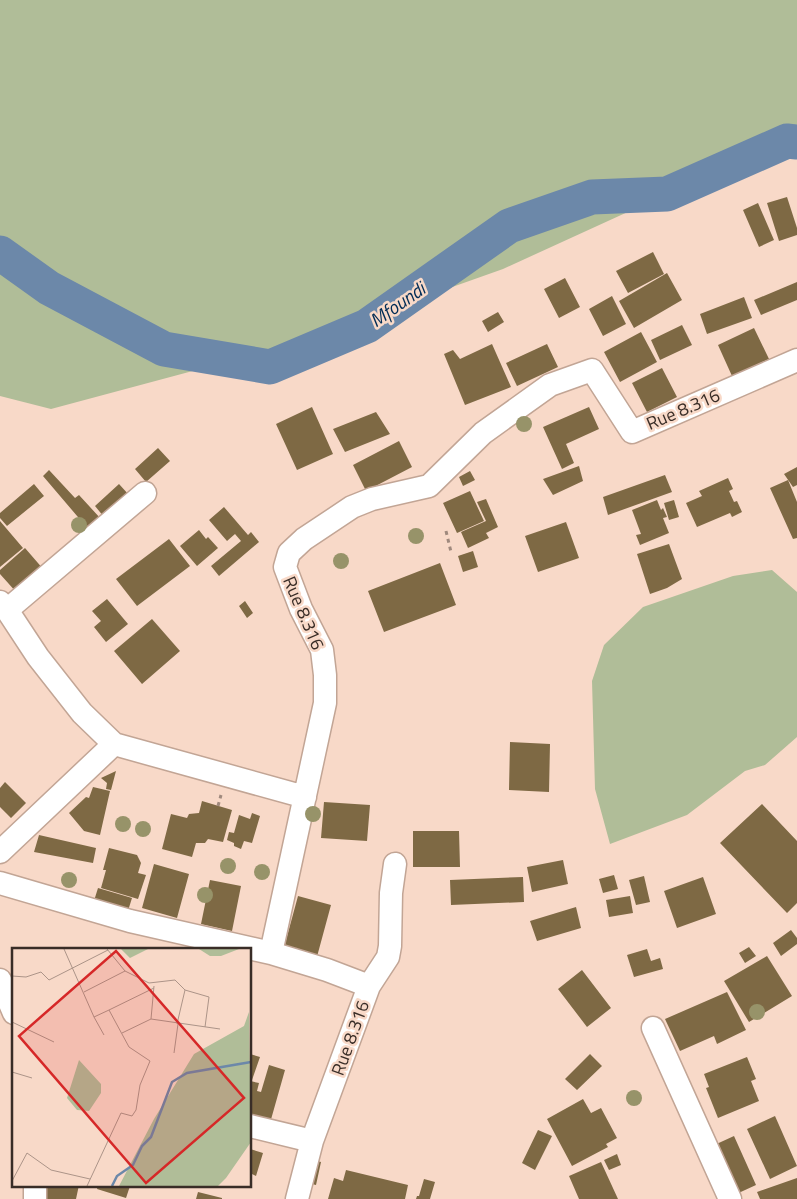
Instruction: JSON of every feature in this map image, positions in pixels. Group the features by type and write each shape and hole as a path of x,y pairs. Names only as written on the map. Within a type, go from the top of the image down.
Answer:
{"street":[{"name":"Rue 8.316","path":"296,1199 312,1141 369,986 327,970 271,953 325,703 325,675 322,650 301,610 284,567 289,553 352,507 372,499 429,486 483,433 550,385 592,370 632,432 797,360"},
{"path":"145,493 5,614 82,713 114,744 305,797"},
{"path":"0,852 114,744"},
{"path":"369,986 388,957 391,893 395,864"},
{"path":"0,883 130,921 249,948"},
{"path":"251,948 271,953"},
{"path":"0,980 12,1008"},
{"path":"653,1028 730,1199"},
{"path":"251,1126 312,1141"},
{"path":"35,1186 35,1199"}],"path":[{"path":"446,531 451,552"},
{"path":"216,794 222,795 218,806"}],"green space":[{"path":"0,0 797,0 797,144 713,173 503,269 286,346 51,409 0,396"},
{"path":"772,570 797,592 797,737 765,765 745,771 687,815 610,844 595,789 592,681 604,645 643,607 733,576"}],"building":[{"path":"787,197 797,228 797,235 779,241 767,203"},
{"path":"758,203 774,240 759,247 743,210"},
{"path":"653,252 664,274 628,293 616,271"},
{"path":"667,273 682,300 634,328 619,301"},
{"path":"565,278 580,307 559,318 544,289"},
{"path":"797,282 797,300 761,315 754,300"},
{"path":"612,296 626,324 603,336 589,309"},
{"path":"744,297 752,318 707,334 700,314"},
{"path":"498,312 504,322 488,332 482,321"},
{"path":"682,325 692,345 660,360 651,340"},
{"path":"754,328 769,359 732,376 718,345"},
{"path":"641,332 657,362 620,382 604,352"},
{"path":"492,344 511,387 465,405 444,354 453,350 460,359"},
{"path":"547,344 558,367 517,386 506,363"},
{"path":"662,368 677,397 647,412 632,383"},
{"path":"312,407 333,454 297,470 276,424"},
{"path":"589,407 599,429 566,444 574,463 562,469 543,427"},
{"path":"376,412 390,434 345,452 333,429"},
{"path":"399,441 412,467 366,491 353,465"},
{"path":"158,448 170,461 146,482 135,469"},
{"path":"579,466 583,481 553,495 543,479"},
{"path":"797,467 797,485 793,487 784,474"},
{"path":"49,470 75,498 79,495 101,519 89,530 43,476"},
{"path":"470,471 475,480 463,486 459,477"},
{"path":"665,475 672,492 608,515 603,497"},
{"path":"728,478 733,489 729,491 734,502 737,501 742,512 732,517 730,513 697,527 686,503 702,496 699,491"},
{"path":"788,480 797,502 797,538 793,539 770,488"},
{"path":"34,484 44,496 7,526 0,518 0,513"},
{"path":"119,484 129,495 104,517 95,506"},
{"path":"470,491 484,521 457,533 443,503"},
{"path":"486,499 498,527 486,533 489,538 468,548 461,532 486,521 477,502"},
{"path":"657,500 661,510 663,508 667,517 663,518 669,533 640,545 636,535 641,534 632,510"},
{"path":"674,500 679,517 669,520 664,503"},
{"path":"224,507 248,535 251,532 259,542 219,576 211,566 241,541 235,534 227,541 209,520"},
{"path":"0,521 23,548 0,567"},
{"path":"566,522 579,558 538,572 525,536"},
{"path":"199,530 206,539 208,537 218,548 197,566 180,546"},
{"path":"169,539 190,566 137,606 116,579"},
{"path":"669,544 682,579 667,588 650,594 637,554"},
{"path":"25,548 44,570 17,593 0,574 0,570"},
{"path":"473,551 478,567 463,572 458,556"},
{"path":"440,563 456,605 384,632 368,591"},
{"path":"107,599 128,624 106,642 94,627 101,621 92,611"},
{"path":"245,601 253,613 247,618 239,606"},
{"path":"152,619 180,651 142,684 114,651"},
{"path":"510,742 550,744 549,792 509,790"},
{"path":"116,771 111,790 106,789 107,783 101,778"},
{"path":"5,782 26,803 11,818 0,807 0,788"},
{"path":"93,787 110,791 100,835 84,831 69,813 86,797 89,798"},
{"path":"202,801 232,810 223,842 208,839 205,843 196,843 192,857 162,849 171,814 187,818 189,814 199,813"},
{"path":"324,802 370,805 367,841 321,838"},
{"path":"762,804 797,841 797,903 787,913 720,843"},
{"path":"252,813 260,816 252,843 244,841 241,849 227,840 229,832 234,833 239,815 250,819"},
{"path":"413,831 459,831 460,867 413,867"},
{"path":"39,835 96,848 93,863 34,852"},
{"path":"109,848 137,855 141,863 138,873 146,875 138,899 101,888 106,870 103,870"},
{"path":"563,860 568,884 532,892 527,867"},
{"path":"154,864 189,874 177,918 142,908"},
{"path":"614,875 618,889 603,893 599,879"},
{"path":"644,876 650,902 636,905 629,880"},
{"path":"523,877 524,902 451,905 450,880"},
{"path":"703,877 716,914 677,928 664,891"},
{"path":"210,880 241,886 232,931 201,924"},
{"path":"98,888 132,898 127,914 93,904"},
{"path":"298,896 331,905 315,964 282,955"},
{"path":"630,896 633,913 609,917 606,900"},
{"path":"576,907 581,928 537,941 530,921"},
{"path":"791,930 797,938 797,944 781,956 773,943"},
{"path":"749,947 756,956 745,963 739,953"},
{"path":"647,949 651,961 660,958 663,969 634,977 627,955"},
{"path":"767,956 792,996 749,1022 724,981"},
{"path":"582,970 611,1008 587,1027 558,989"},
{"path":"727,992 746,1030 717,1044 714,1036 680,1051 665,1019"},
{"path":"251,1054 260,1057 251,1080"},
{"path":"590,1054 602,1066 577,1090 565,1079"},
{"path":"747,1057 756,1079 751,1081 759,1101 718,1118 706,1088 709,1087 704,1074"},
{"path":"269,1065 285,1070 270,1123 251,1115 251,1081 259,1083 257,1091 261,1092"},
{"path":"583,1099 591,1113 601,1108 617,1138 606,1144 608,1147 572,1166 547,1119"},
{"path":"775,1116 797,1166 770,1179 747,1129"},
{"path":"538,1130 552,1136 535,1170 522,1163"},
{"path":"734,1136 756,1185 732,1196 710,1147"},
{"path":"251,1149 263,1153 256,1176 252,1174 251,1180"},
{"path":"617,1154 621,1165 609,1170 604,1160"},
{"path":"305,1158 321,1162 316,1185 300,1181"},
{"path":"601,1162 618,1199 579,1199 569,1176"},
{"path":"346,1170 408,1185 405,1199 328,1199 334,1178 343,1181"},
{"path":"797,1178 797,1199 760,1199 757,1192"},
{"path":"424,1179 435,1182 430,1199 416,1199 419,1196"},
{"path":"46,1186 79,1186 76,1199 44,1199"},
{"path":"98,1186 130,1186 126,1198 97,1189"},
{"path":"198,1192 222,1198 222,1199 196,1199"}],"waterway":[{"name":"Mfoundi","path":"0,253 49,288 164,349 270,367 367,326 509,226 592,197 667,194 787,141 797,142"}]}
